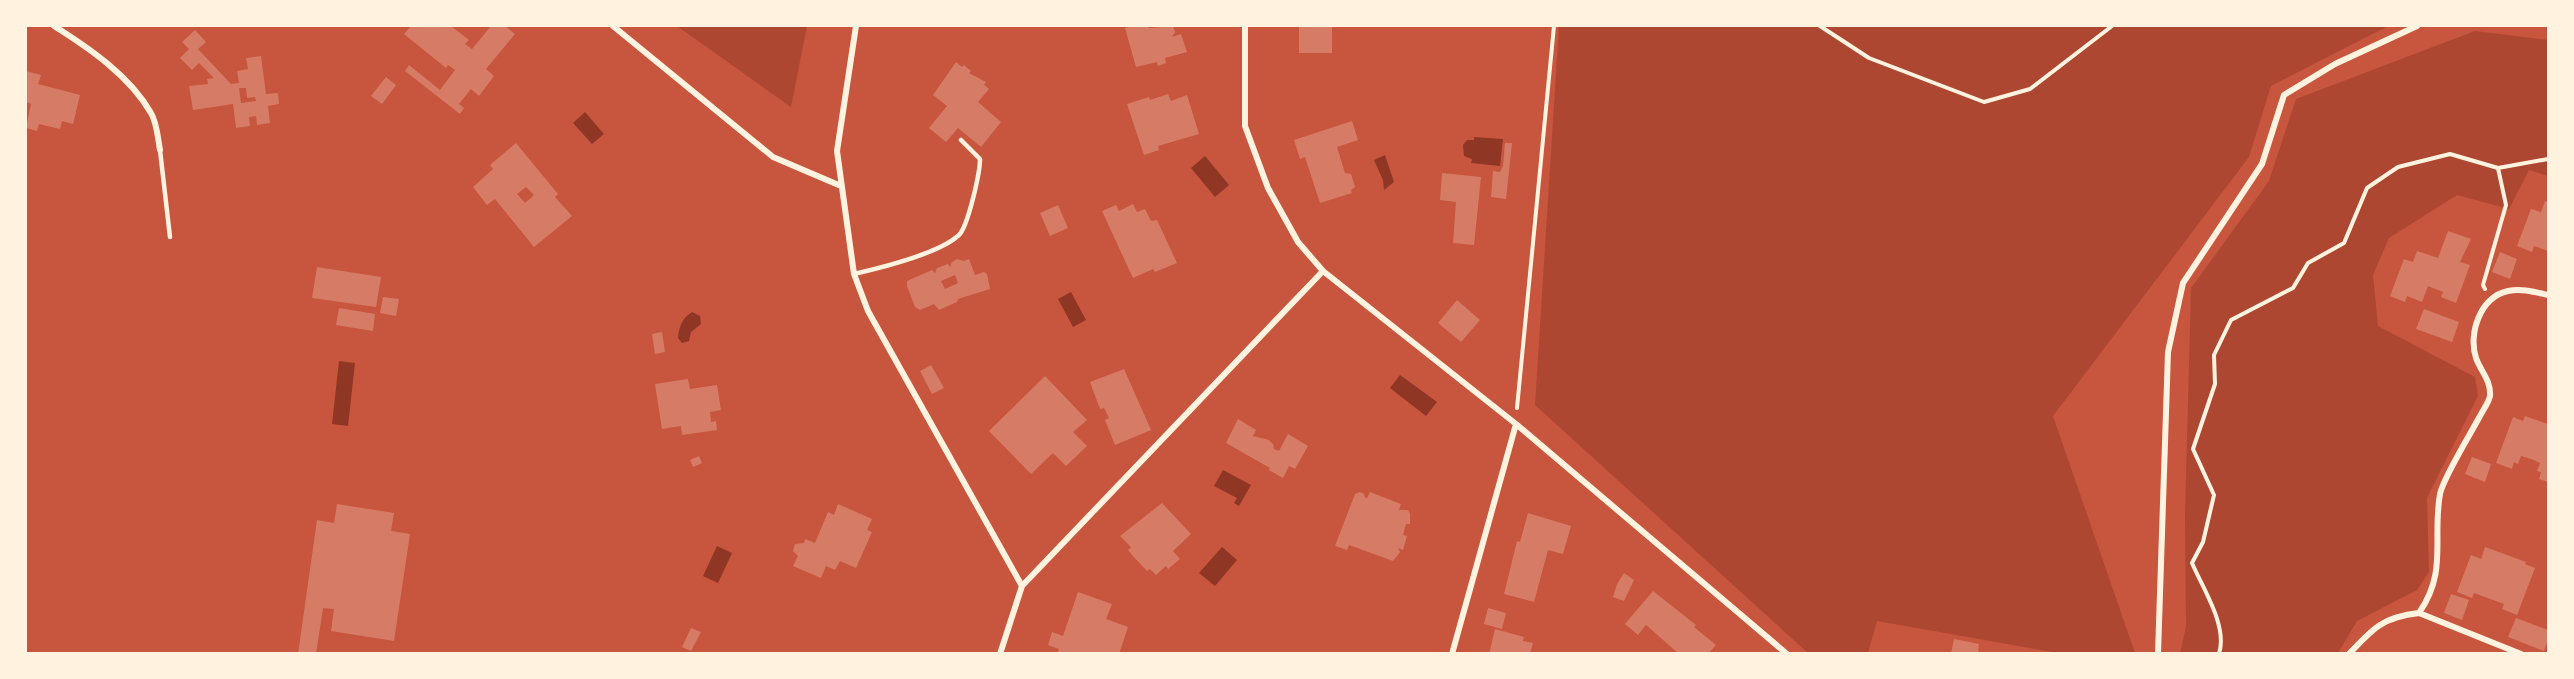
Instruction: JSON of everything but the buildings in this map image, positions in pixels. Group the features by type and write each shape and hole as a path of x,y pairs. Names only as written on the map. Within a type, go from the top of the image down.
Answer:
{"street":[{"path":"54,26 78,41 128,82 152,115 160,150"},
{"path":"613,26 773,158 841,186"},
{"path":"856,26 837,151 854,274 868,311 1022,586"},
{"path":"1245,26 1245,126 1268,188 1298,242 1323,272 1516,424 1787,654"},
{"path":"2158,654 2168,352 2183,283 2262,164 2283,95 2335,64 2417,26"},
{"path":"1000,654 1022,586 1323,272"},
{"path":"2419,613 2429,597 2437,575 2440,492 2490,397 2488,378 2476,358 2473,340 2478,316 2490,300 2506,291 2525,290 2548,295"},
{"path":"1452,654 1516,424"},
{"path":"2349,654 2368,633 2395,616 2419,613 2521,654"}],"lane":[{"path":"854,274 940,247 960,234 980,176 980,159 961,140"},
{"path":"160,150 170,237"}],"path":[{"path":"1516,424 1554,26"},
{"path":"1820,26 1869,58 1983,102 2030,89 2112,26"},
{"path":"2219,654 2223,642 2214,612 2192,563 2203,542 2214,495 2193,449 2215,384 2214,355 2231,320 2293,288 2308,263 2344,243 2367,188 2398,167 2450,154 2498,168 2548,159"},
{"path":"2490,300 2482,285 2506,205 2498,168"}],"shaded area":[{"path":"677,26 807,26 791,107"},
{"path":"1559,26 2388,26 2271,86 2249,157 2053,416 2135,653 2058,653 1877,621 1868,653 1808,653 1535,405"},
{"path":"2475,31 2548,40 2548,176 2529,170 2509,209 2457,195 2389,238 2373,275 2378,326 2475,377 2478,396 2427,498 2429,572 2417,590 2357,621 2338,653 2180,654 2186,626 2185,515 2191,288 2269,181 2296,99"},
{"path":"585,112 604,134 592,144 573,123"},
{"path":"1474,137 1503,139 1500,166 1471,163 1472,159 1464,156 1463,145 1467,140 1474,140"},
{"path":"1385,155 1394,182 1384,190 1383,180 1374,160"},
{"path":"1205,156 1229,185 1215,197 1191,168"},
{"path":"1071,292 1086,320 1073,327 1058,299"},
{"path":"692,312 700,316 701,324 691,332 689,341 682,343 678,338 680,327 683,320"},
{"path":"339,361 355,363 348,426 332,424"},
{"path":"1400,375 1437,402 1426,416 1390,388"},
{"path":"1223,470 1251,485 1239,506 1234,503 1237,498 1214,486"},
{"path":"717,546 732,553 718,583 703,576"},
{"path":"1222,547 1237,560 1215,586 1199,573"}]}
